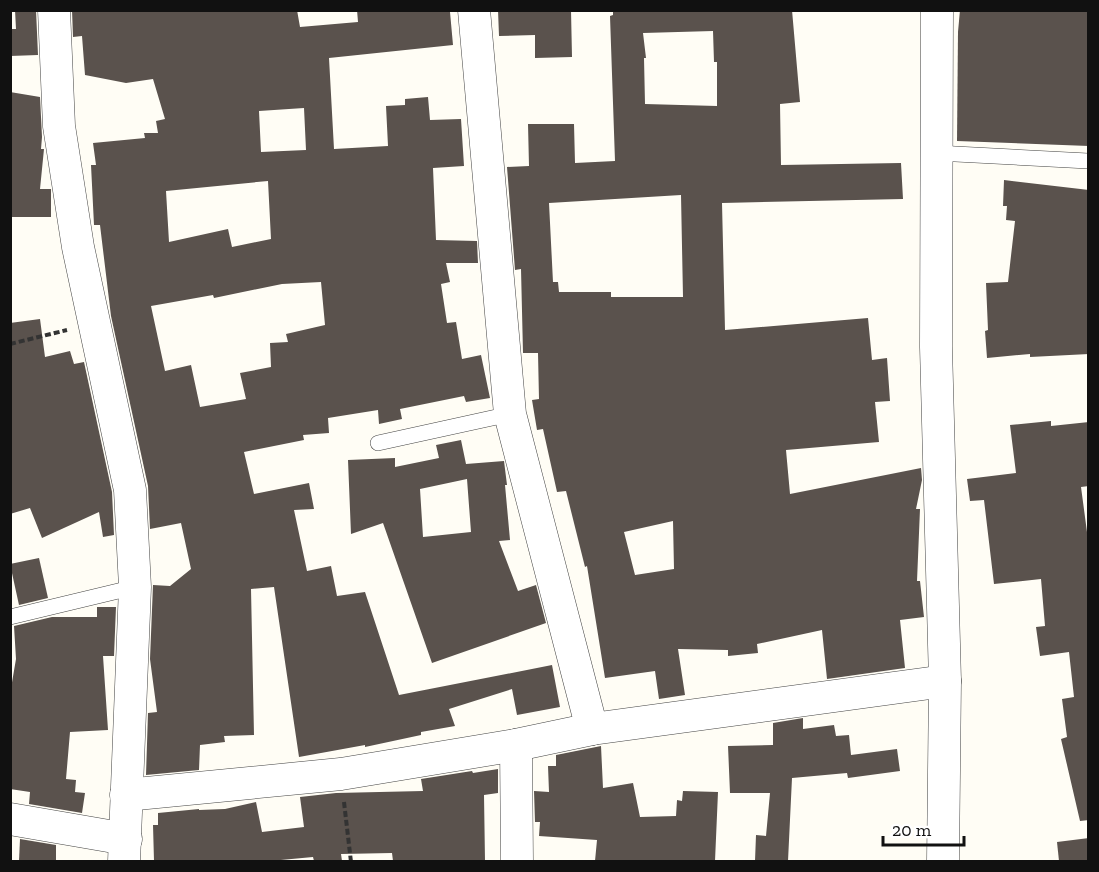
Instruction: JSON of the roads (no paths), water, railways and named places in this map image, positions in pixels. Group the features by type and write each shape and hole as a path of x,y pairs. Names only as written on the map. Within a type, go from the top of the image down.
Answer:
{"street":[{"path":"10,819 125,850 135,587 129,490 78,246 59,126 54,10"},
{"path":"474,10 510,414 592,729"},
{"path":"937,10 936,347 945,681 943,861"},
{"path":"126,795 341,774 516,745 592,729 945,681"},
{"path":"516,745 516,861"}],"lane":[{"path":"936,153 1089,161"},
{"path":"378,443 510,414"},
{"path":"10,617 135,587"}]}
